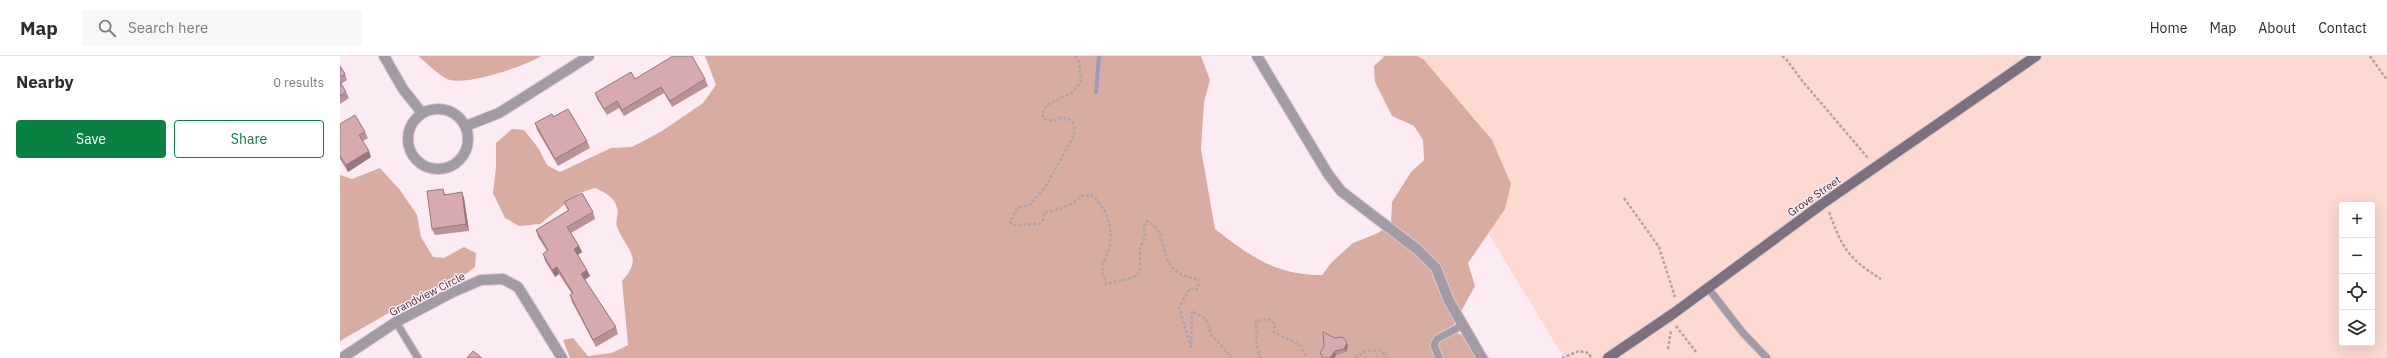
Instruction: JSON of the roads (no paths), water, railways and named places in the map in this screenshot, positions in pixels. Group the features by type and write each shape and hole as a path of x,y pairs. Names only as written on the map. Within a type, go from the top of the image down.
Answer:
{"main road":[{"name":"Grove Street","path":"1608,358 1674,313 1825,202 2036,56"}],"street":[{"path":"384,56 403,89 422,113"},
{"path":"466,126 499,113 589,56"},
{"path":"1257,56 1328,174 1341,191 1418,250 1436,268 1449,301 1482,358"},
{"path":"441,109 451,111 460,117 466,126 469,136 468,146 464,156 457,164 442,169 427,167 412,155 408,146 410,127 422,113 441,109"},
{"name":"Grandview Circle","path":"342,358 396,322 452,292 481,280 503,279 518,287 562,358"}],"lane":[{"path":"1708,288 1743,333 1767,358"},
{"path":"396,322 418,358"},
{"path":"1439,358 1434,345 1437,339 1463,325"}],"waterway":[{"path":"1096,92 1099,56"}]}
